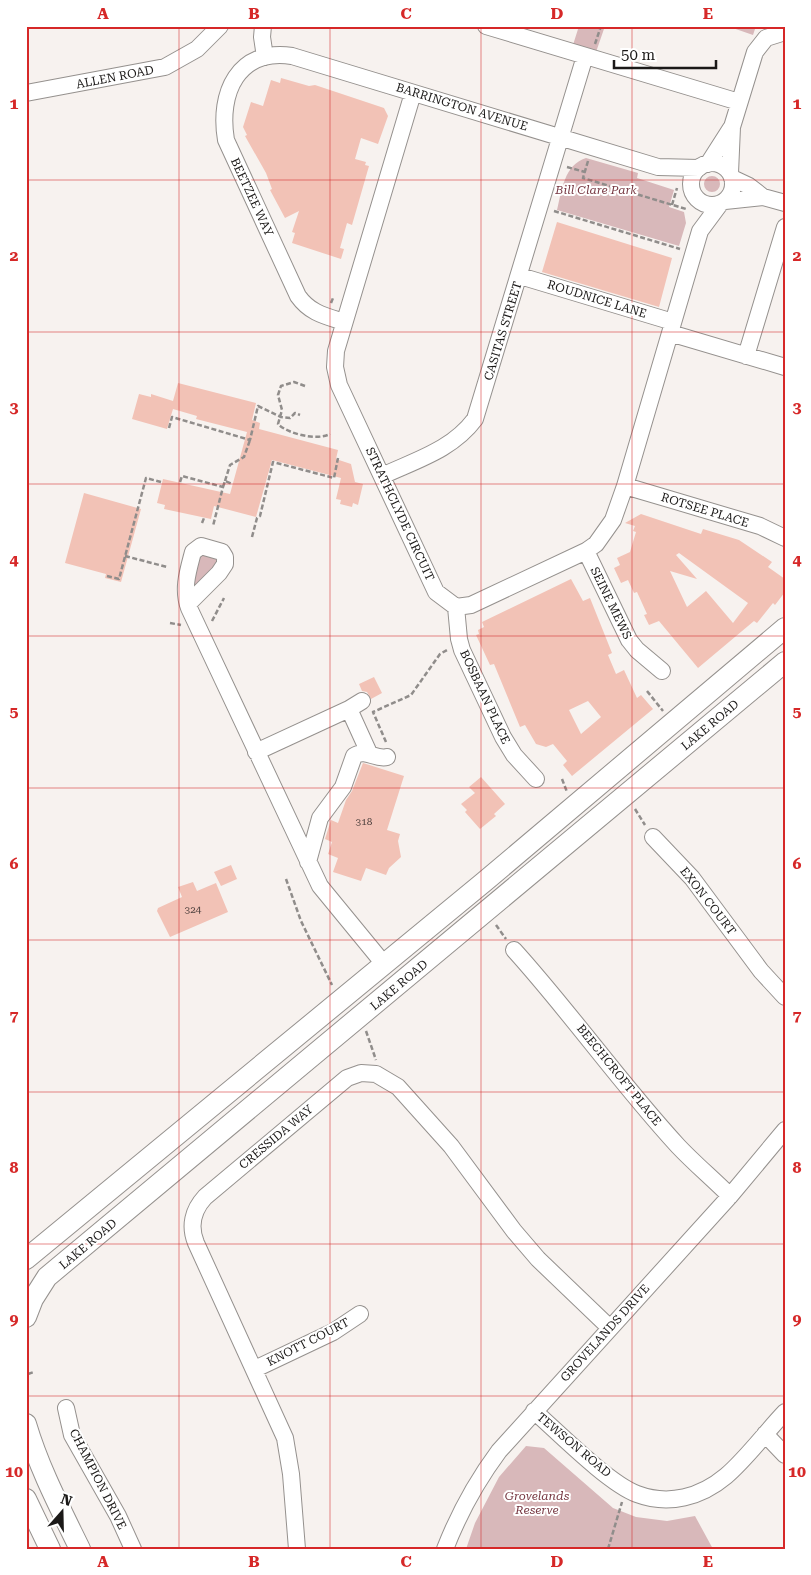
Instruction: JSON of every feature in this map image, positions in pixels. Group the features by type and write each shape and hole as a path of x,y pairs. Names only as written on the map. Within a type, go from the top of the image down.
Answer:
{"main road":[{"name":"LAKE ROAD","path":"26,1259 384,964 785,628"},
{"name":"LAKE ROAD","path":"26,1317 33,1299 48,1277 785,662"},
{"path":"384,964 400,984"},
{"path":"26,1424 32,1445 80,1549"},
{"path":"26,1500 50,1549"}],"street":[{"name":"ALLEN ROAD","path":"26,93 164,67 197,49 220,26"},
{"path":"263,26 262,37 265,56"},
{"path":"486,26 589,53 739,102"},
{"path":"456,606 471,605 586,551 596,544 614,520 700,231 732,191 732,127 755,52 766,38 779,31"},
{"name":"CASITAS STREET","path":"382,476 447,446 458,438 475,419 561,137 589,53"},
{"name":"BARRINGTON AVENUE","path":"265,56 280,54 292,56 658,167 703,166"},
{"name":"BEETZEE WAY","path":"265,56 251,62 232,82 224,108 226,140 302,301 314,313 344,322"},
{"name":"STRATHCLYDE CIRCUIT","path":"413,93 344,322 336,351 335,368 339,385 436,592 456,606"},
{"path":"700,231 698,219 688,197 692,178 732,127"},
{"path":"703,166 720,165 731,176 749,186 763,197"},
{"name":"BARRINGTON AVENUE","path":"658,167 688,197"},
{"path":"688,197 709,205 763,197 785,203"},
{"path":"746,356 785,227"},
{"name":"ROUDNICE LANE","path":"520,276 672,328 746,356 785,367"},
{"name":"ROTSEE PLACE","path":"625,486 760,526 785,538"},
{"name":"SEINE MEWS","path":"586,551 628,640 662,671"},
{"path":"188,604 308,862 328,897 384,964"},
{"name":"BOSBAAN PLACE","path":"456,606 459,639 470,667 506,743 514,755 536,779"},
{"path":"256,752 356,705 369,754"},
{"path":"308,862 320,818 343,788 354,756 360,753 381,758 388,752"},
{"name":"EXON COURT","path":"653,837 692,878 761,971 785,996"},
{"name":"BEECHCROFT PLACE","path":"514,950 549,990 635,1097 679,1147 730,1196"},
{"name":"CRESSIDA WAY","path":"296,1549 291,1474 285,1438 194,1237 192,1226 194,1212 212,1190 342,1082 361,1073 384,1077 413,1101 451,1146 526,1245 568,1289 610,1328"},
{"name":"GROVELANDS DRIVE","path":"445,1549 456,1521 475,1484 504,1445 730,1196 785,1130"},
{"name":"KNOTT COURT","path":"255,1369 333,1332 360,1314"},
{"name":"CHAMPION DRIVE","path":"66,1408 72,1435 118,1516 133,1549"},
{"name":"TEWSON ROAD","path":"534,1411 605,1473 637,1494 670,1501 700,1494 726,1476 785,1412"},
{"path":"764,1434 785,1455"}],"path":[{"path":"589,53 601,26"},
{"path":"590,153 583,178 672,205 688,197"},
{"path":"567,167 585,172"},
{"path":"672,205 688,197"},
{"path":"552,211 682,249"},
{"path":"331,303 333,298"},
{"path":"305,386 294,382 281,386 278,395 282,410 278,424 288,430 312,436 330,434"},
{"path":"212,526 230,465 244,457 258,406 280,417 289,418 295,413 300,416"},
{"path":"169,428 172,418 250,440"},
{"path":"252,537 257,518 260,516 273,462 334,478 338,458"},
{"path":"180,482 182,476 223,487"},
{"path":"107,576 119,579 146,478 161,482"},
{"path":"225,481 232,484"},
{"path":"202,523 204,518"},
{"path":"125,556 167,567"},
{"path":"211,626 224,598"},
{"path":"388,752 373,712 408,697 440,654 450,648"},
{"path":"647,691 666,714"},
{"path":"562,779 568,796"},
{"path":"632,804 653,837"},
{"path":"286,879 301,921 333,986"},
{"path":"492,920 514,950"},
{"path":"364,1028 370,1036 378,1064"},
{"path":"28,1374 34,1372"},
{"path":"608,1549 623,1498"}],"green space":[{"path":"579,26 605,26 595,55 572,48"},
{"path":"727,26 756,26 753,35"},
{"name":"Bill Clare Park","path":"586,158 638,173 637,178 674,190 669,207 684,212 686,223 679,246 557,210 568,172 579,161"},
{"path":"709,176 715,176 720,181 718,190 709,192 704,187 704,181"},
{"path":"203,553 217,559 217,564 194,587 195,564"},
{"name":"Grovelands Reserve","path":"526,1446 544,1448 613,1508 636,1517 667,1521 695,1516 713,1549 466,1549 475,1523 499,1477"}],"building":[{"path":"281,78 309,86 315,85 384,108 388,116 378,144 361,138 355,159 366,162 365,165 369,166 352,225 347,223 340,248 344,249 341,259 292,243 295,233 292,232 299,211 285,218 270,190 272,189 266,173 245,136 247,135 243,127 251,102 263,106 271,80 280,83"},
{"path":"557,222 672,258 659,307 542,272"},
{"path":"178,383 256,403 252,420 260,423 259,429 338,450 336,459 351,464 355,482 363,484 358,505 353,503 352,507 340,504 341,500 336,499 341,478 272,460 256,517 214,506 211,519 164,509 165,505 157,503 163,479 230,494 247,432 196,419 197,416 173,409 167,429 132,419 139,394 151,397 151,394 173,401"},
{"path":"84,493 141,509 121,582 105,578 106,574 65,563"},
{"path":"641,514 701,534 703,529 739,540 772,562 768,567 785,579 785,592 775,605 773,603 757,623 754,621 698,668 659,621 649,625 644,615 647,614 637,592 634,593 628,580 621,583 614,568 620,565 617,558 630,552 636,532 633,531 635,526 625,523","holes":["679,553 748,603 733,623 706,591 687,607 670,571 697,579 676,555"]},
{"path":"571,579 583,601 590,598 612,653 608,655 616,674 624,670 637,698 641,695 653,709 572,776 563,765 567,761 553,744 546,747 536,744 525,725 520,727 494,664 490,665 476,635 479,634 478,630 484,627 482,622","holes":["588,701 601,717 581,734 569,710"]},
{"path":"374,677 382,693 371,699 367,692 362,691 359,684"},
{"path":"363,763 404,776 387,830 400,834 398,841 401,857 389,868 386,875 366,868 361,881 333,872 338,858 328,854 332,842 325,839 331,820 338,823"},
{"path":"481,777 505,804 494,814 496,816 480,829 465,812 467,810 461,804 475,793 469,787"},
{"path":"231,865 237,879 221,886 214,872"},
{"path":"193,882 197,891 216,883 228,912 170,937 157,911 158,908 182,897 178,887"}]}
